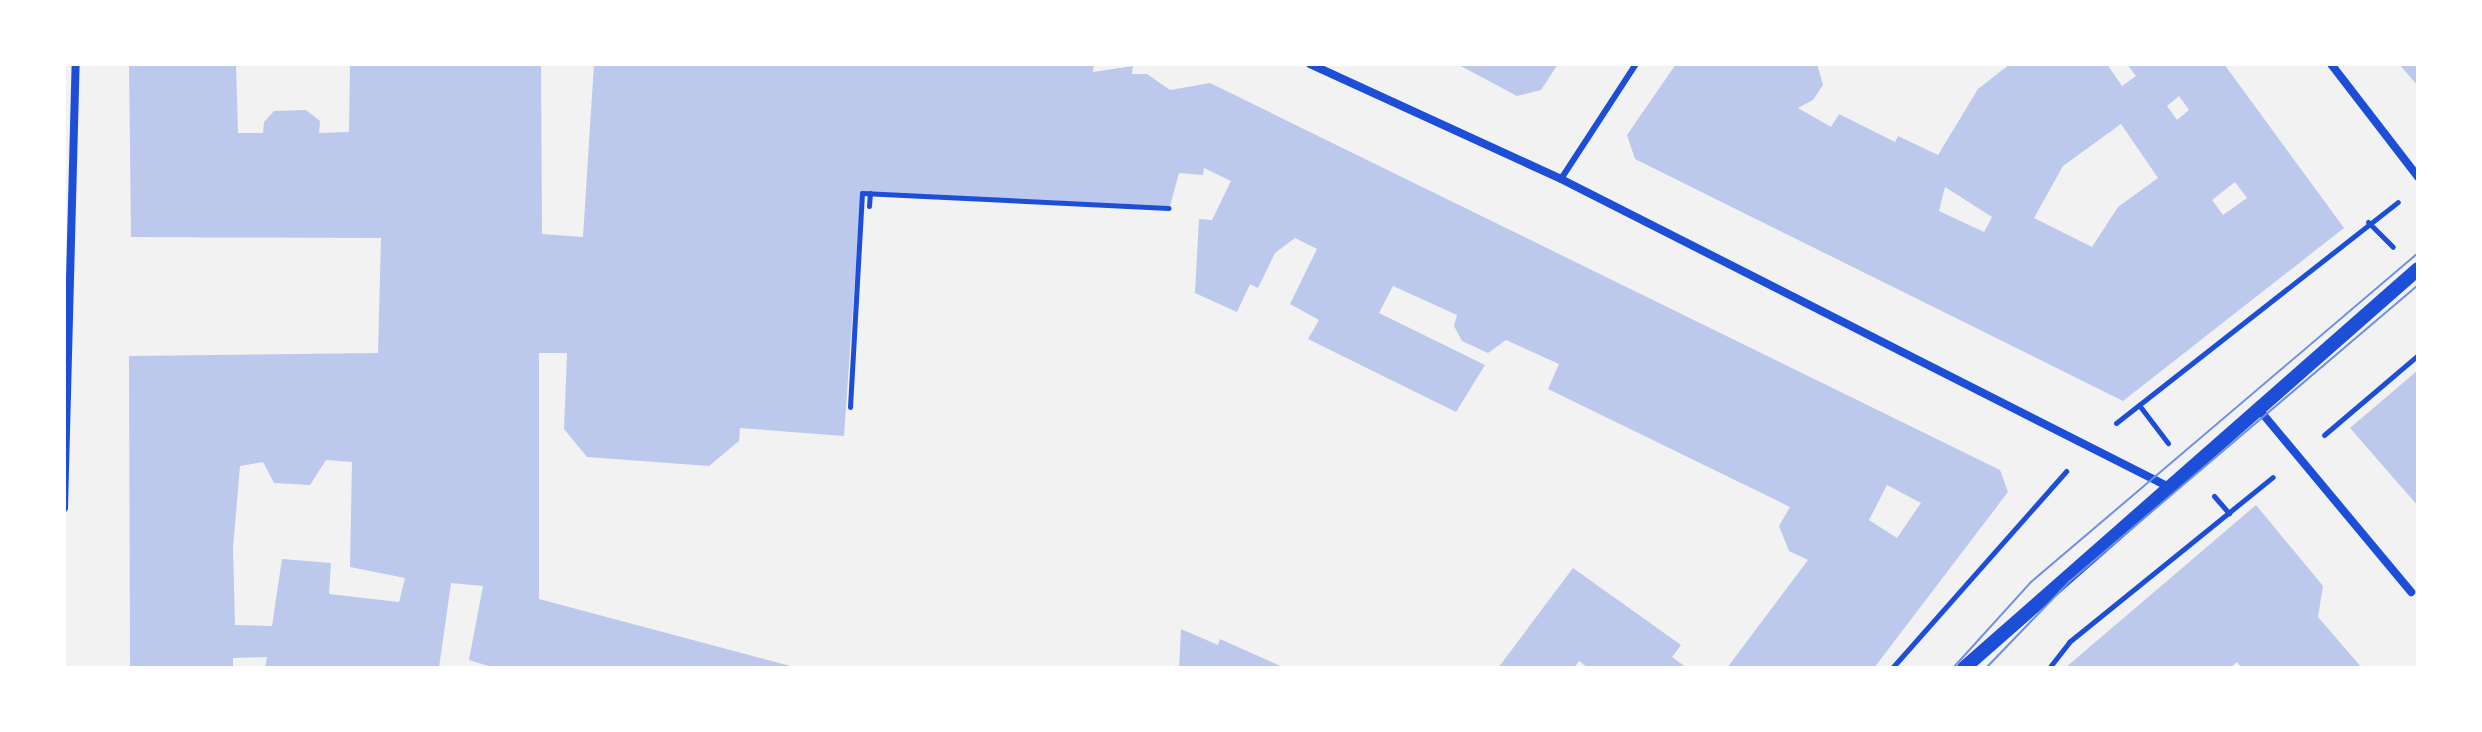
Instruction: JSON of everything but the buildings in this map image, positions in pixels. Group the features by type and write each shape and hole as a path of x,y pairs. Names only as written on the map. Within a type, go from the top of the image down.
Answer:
{"street":[{"path":"64,508 76,64"},
{"path":"1310,64 1561,179 2167,486"},
{"path":"2331,64 2418,177"},
{"path":"1964,668 2256,407 2418,269"},
{"path":"2256,407 2411,592"}],"lane":[{"path":"1561,179 1636,64"}],"path":[{"path":"850,407 862,193 1169,208"},
{"path":"869,206 870,193"},
{"path":"2111,427 2368,222 2406,197"},
{"path":"2368,222 2400,255"},
{"path":"2049,668 2069,642 2298,458 2418,355"},
{"path":"2139,405 2162,435"},
{"path":"1892,668 2069,467"}],"tram line":[{"path":"1953,668 2031,582 2418,253"},
{"path":"1986,668 2069,582 2418,285"}]}
